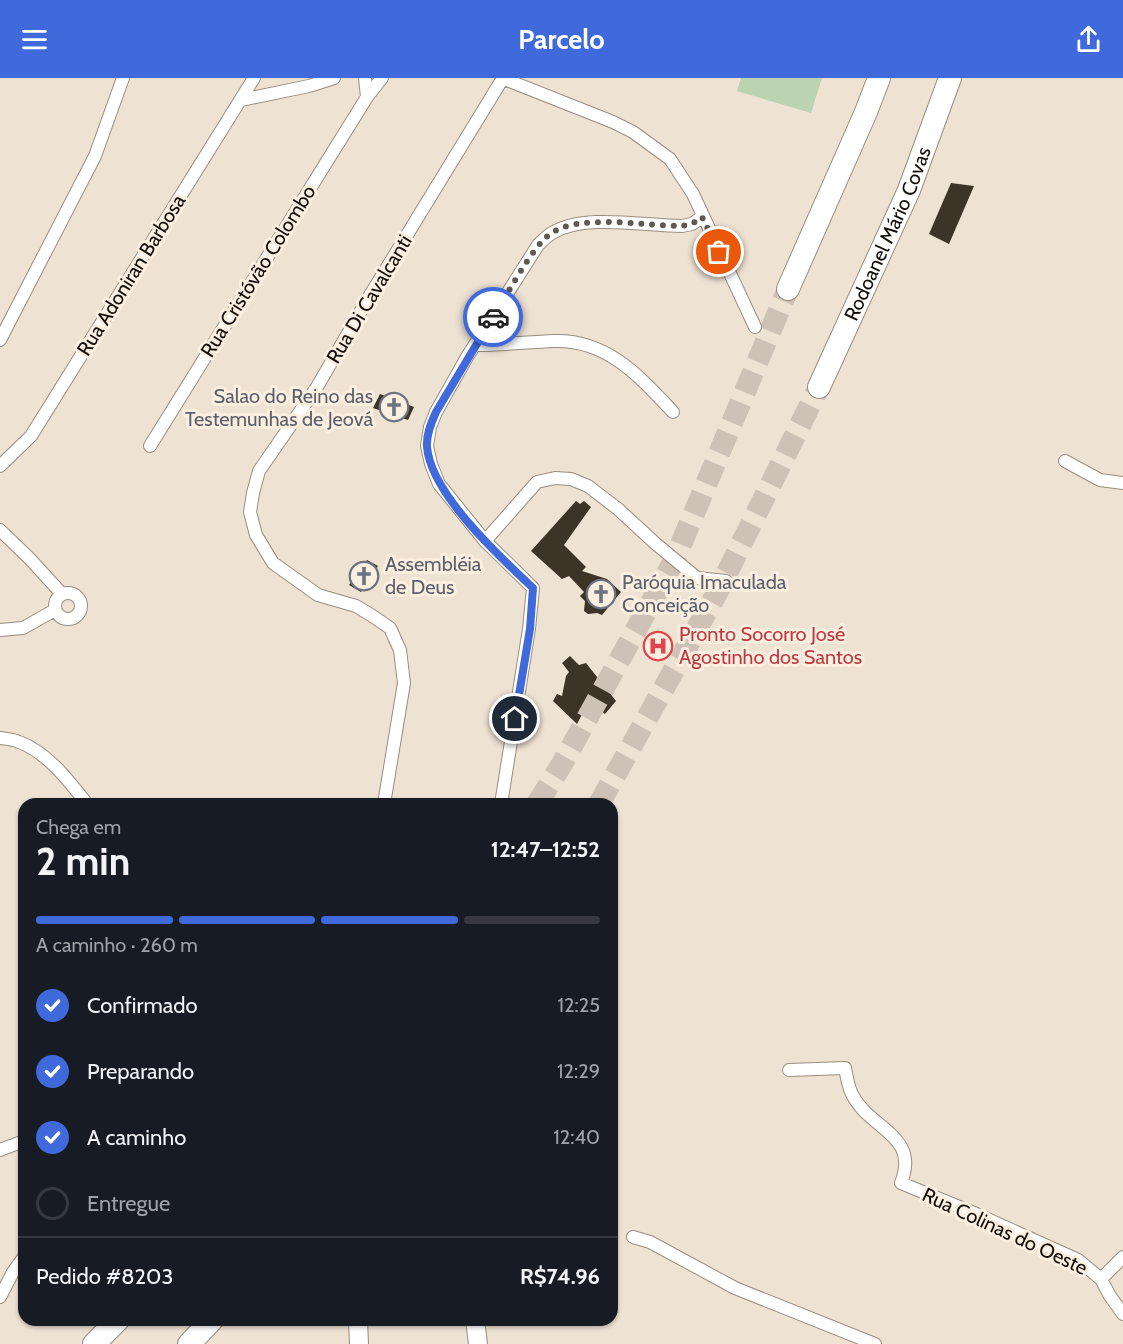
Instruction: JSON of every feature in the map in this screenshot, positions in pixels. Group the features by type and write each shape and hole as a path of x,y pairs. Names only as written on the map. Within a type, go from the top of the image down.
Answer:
{"highway":[{"path":"788,289 867,112 879,78"},
{"name":"Rodoanel Mário Covas","path":"819,387 909,190 950,78"},
{"path":"94,1344 112,1326"},
{"path":"189,1344 206,1326"}],"street":[{"path":"0,340 95,156 123,78"},
{"name":"Rua Adoniran Barbosa","path":"0,466 31,436 254,78"},
{"path":"241,100 309,86 334,78"},
{"path":"365,78 367,98"},
{"name":"Rua Cristóvão Colombo","path":"150,446 367,98 382,78"},
{"path":"502,78 613,122 656,147 670,159 693,194 755,327"},
{"name":"Rua Di Cavalcanti","path":"385,798 404,683 400,650 390,628 356,606 318,595 273,563 256,535 250,512 253,493 260,471 317,387 502,78"},
{"path":"502,798 530,629 533,588 485,541 439,484 427,446 430,427 436,412 476,345 538,245 550,233 585,222 682,226 692,224 702,217"},
{"path":"476,345 556,341 579,343 599,349 620,361 640,377 673,412"},
{"path":"1065,460 1100,480 1123,483"},
{"path":"485,541 537,482 555,478 571,479 588,486 618,509 697,578 726,581"},
{"path":"0,530 62,594"},
{"path":"70,593 76,596 80,602 77,615 64,618 55,610 55,603 62,594 70,593"},
{"path":"0,630 23,628 55,610"},
{"path":"0,738 18,741 34,749 82,798"},
{"name":"Rua Colinas do Oeste","path":"789,1070 845,1068 853,1096 859,1105 902,1146 907,1158 902,1183 1078,1260 1101,1279 1123,1314"},
{"path":"0,1150 18,1143"},
{"path":"633,1237 650,1242 735,1288 847,1338 875,1344"},
{"path":"1101,1279 1123,1257"},
{"path":"0,1298 18,1265"},
{"path":"358,1326 359,1344"},
{"path":"476,1326 478,1344"}],"green space":[{"path":"741,78 822,78 811,113 737,91"}],"building":[{"path":"951,183 974,186 949,244 929,234"},
{"name":"Salao do Reino das Testemunhas de Jeová","path":"380,394 414,407 408,420 373,408"},
{"path":"576,501 580,504 584,501 591,507 564,545 586,567 582,571 607,579 621,592 602,615 588,614 584,611 585,601 580,596 584,592 569,576 562,579 531,551"},
{"name":"Assembléia de Deus","path":"367,560 378,566 361,592 349,585"},
{"path":"570,656 579,665 586,663 616,701 605,714 589,701 577,724 553,701 557,694 562,696 569,672 562,663"}],"tunnel":[{"path":"541,798 562,764 674,561 788,289"},
{"path":"602,798 717,593 819,387"}],"way so far":[{"path":"493,317 538,245 550,233 568,226 585,222 682,226 692,224 702,217 719,252"}],"place":[{"name":"Salao do Reino das Testemunhas de Jeová","path":"394,407"},
{"name":"Assembléia de Deus","path":"364,576"},
{"name":"Paróquia Imaculada Conceição","path":"601,594"},
{"name":"Pronto Socorro José Agostinho dos Santos","path":"658,646"}],"route":[{"path":"493,317 436,412 430,427 427,446 439,484 485,541 533,588 530,629 515,719"}]}
